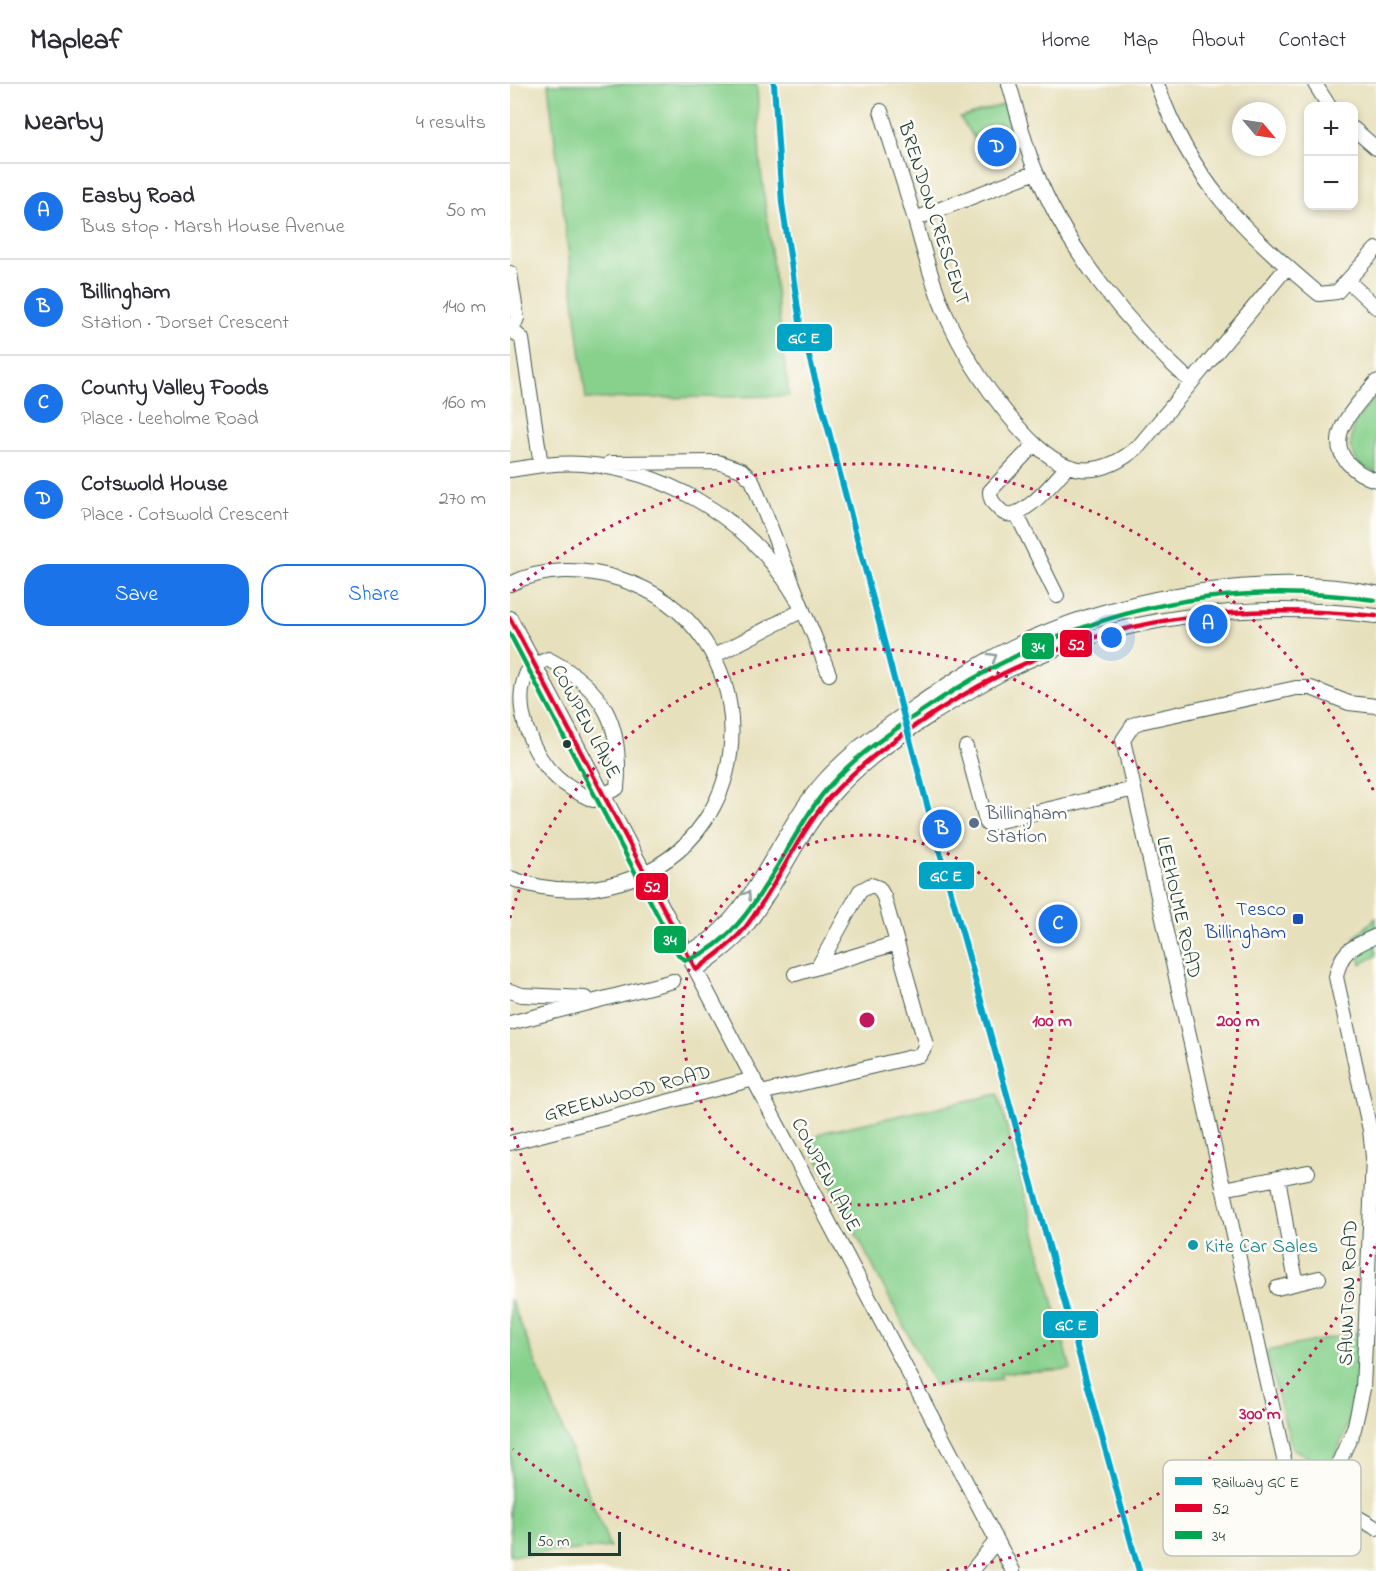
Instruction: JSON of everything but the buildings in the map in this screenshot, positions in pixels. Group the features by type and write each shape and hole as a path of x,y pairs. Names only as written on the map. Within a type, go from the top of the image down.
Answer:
{"street":[{"path":"1009,84 1036,172 1058,216 1104,287 1123,311 1191,382"},
{"path":"1157,84 1185,151 1204,181 1221,202 1287,267 1319,294 1337,292 1376,249"},
{"path":"1315,84 1326,102"},
{"name":"BRENDON CRESCENT","path":"881,111 945,313 966,356 995,399 1034,445 1048,457 1068,467 1079,470 1104,467 1128,456 1139,447 1287,267"},
{"path":"1358,133 1376,148"},
{"path":"915,219 1036,172"},
{"path":"510,273 517,318 511,330 522,339 541,465"},
{"path":"1348,281 1376,307"},
{"path":"1376,382 1344,423 1339,432 1339,442 1342,458 1353,470 1376,480"},
{"path":"1034,445 990,491 991,501 1005,514 1017,515 1068,467"},
{"path":"510,470 541,465 718,462 741,470 752,480 829,674"},
{"path":"583,464 649,479 710,507 756,544 785,580 803,610"},
{"path":"1017,515 1055,597"},
{"path":"510,584 544,572 566,571 612,577 635,584 677,611 692,625 714,656 729,699 732,745 728,770 716,802 693,838 678,854 646,874 600,889 565,890 527,885 510,878"},
{"path":"686,953 712,938 732,919 817,788 846,757 943,688 996,655 1035,637 1112,611 1220,589 1305,586 1376,592"},
{"path":"1172,597 1178,618"},
{"path":"714,656 803,610"},
{"path":"696,970 742,931 829,799 856,770 881,749 990,678 1041,654 1118,631 1178,618 1258,610 1306,610 1376,616"},
{"name":"COWPEN LANE","path":"510,618 1013,1571"},
{"name":"COWPEN LANE","path":"548,659 570,670 602,702 614,728 620,759 617,788 605,797 593,800 576,792 556,777 534,748 524,715 522,690 526,674 535,665 548,659"},
{"name":"LEEHOLME ROAD","path":"1284,1460 1123,740 1133,725 1140,722 1296,688 1311,688 1349,703 1376,706"},
{"path":"966,747 987,824 1134,789"},
{"path":"761,1093 920,1055 926,1045 884,897 879,888 871,885 865,886 818,967"},
{"name":"SAUNTON ROAD","path":"1340,1460 1353,1429 1363,1389 1372,1254 1373,1129 1336,977 1339,962 1350,948 1376,936"},
{"path":"795,974 897,943"},
{"path":"598,999 516,993 516,1021 673,981"},
{"name":"GREENWOOD ROAD","path":"510,1143 754,1079"},
{"path":"1223,1189 1308,1172"},
{"path":"1278,1178 1288,1225 1288,1251 1297,1283"},
{"path":"1276,1288 1319,1278"},
{"name":"SAUNTON ROAD","path":"1361,1519 1376,1528"},
{"path":"972,1571 997,1540"}],"green space":[{"path":"548,84 757,84 760,162 789,396 586,399"},
{"path":"1005,104 1015,140 1005,145 982,134 979,145 960,118"},
{"path":"1376,394 1376,473 1359,465 1350,447 1354,423"},
{"path":"1376,918 1376,956 1361,964 1354,938"},
{"path":"998,1094 1071,1369 1001,1373 1001,1379 935,1386 809,1143 824,1132"},
{"path":"510,1298 610,1547 510,1556"},
{"path":"1360,1332 1358,1387 1345,1434 1332,1460 1313,1460 1292,1448 1266,1351"}],"transit line":[{"path":"774,84 782,203 800,322 934,831 1139,1571"},
{"name":"34","path":"510,634 679,956 686,960 709,949 729,933 747,912 764,889 808,815 843,771 919,713 972,679 1026,651 1080,628 1136,611 1193,600 1252,594 1312,594 1375,600"},
{"name":"52","path":"510,618 696,970 728,946 744,929 766,897 805,830 840,787 865,763 906,732 986,682 1039,657 1092,638 1146,624 1201,616 1257,612 1315,612 1376,616"}],"place":[{"name":"Cotswold House","path":"997,147"},
{"name":"Easby Road","path":"1208,624"},
{"name":"Billingham Station","path":"974,823"},
{"name":"Billingham","path":"942,829"},
{"name":"Tesco Billingham","path":"1298,919"},
{"name":"County Valley Foods","path":"1058,924"},
{"name":"Kite Car Sales","path":"1193,1245"}]}
